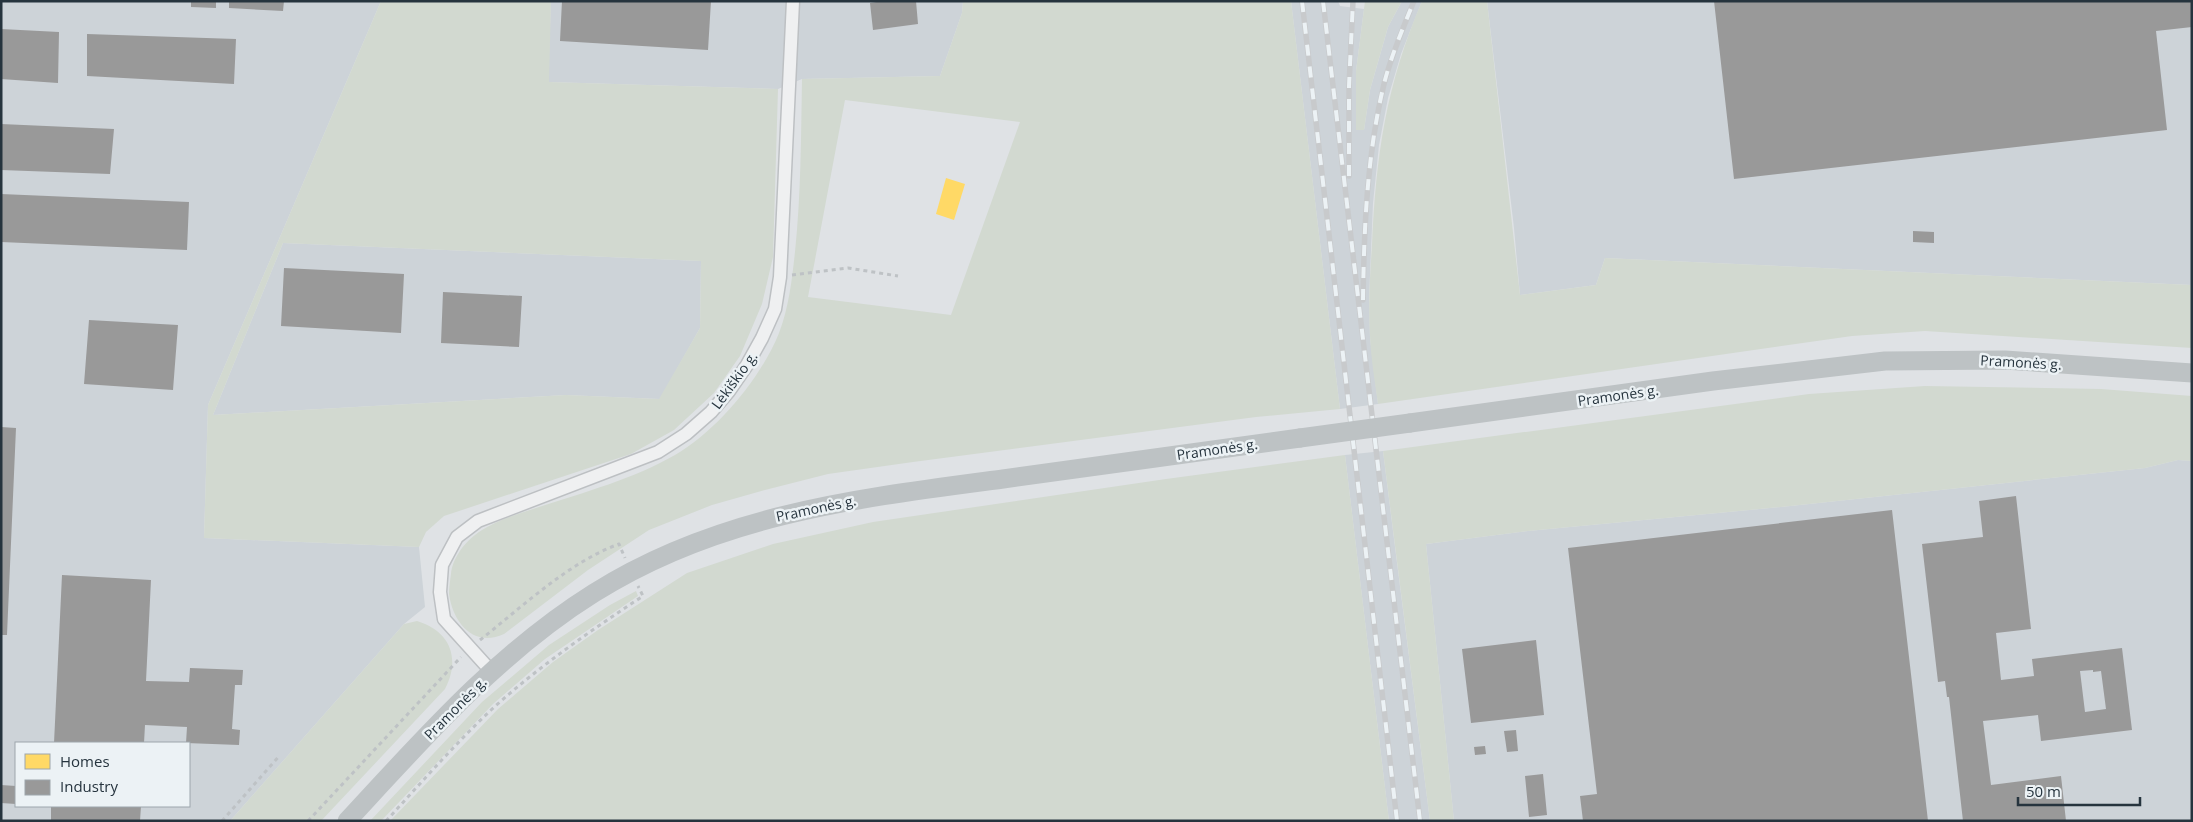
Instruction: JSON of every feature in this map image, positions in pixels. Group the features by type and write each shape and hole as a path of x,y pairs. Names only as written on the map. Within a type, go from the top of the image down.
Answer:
{"main road":[{"name":"Pramonės g.","path":"347,821 444,717 491,672 565,613 630,571 729,530 770,518 820,506 871,497 1713,382 1885,361 2005,360 2192,374"}],"street":[{"name":"Lėkiškio g.","path":"491,672 444,620 440,592 442,565 457,537 478,521 658,452 686,434 711,412 729,391 747,365 762,338 775,309 780,277 793,1"}],"path":[{"path":"780,277 848,268 898,276"},
{"path":"386,821 466,735 522,683 579,638 643,596 630,571"},
{"path":"222,821 280,755"}],"shaded area":[{"path":"1,1 381,1 208,405 204,538 419,547 425,607 404,624 230,821 1,821"},
{"path":"381,1 551,1 549,82 778,89 773,257 762,304 740,356 714,393 674,430 631,454 444,516 426,532 419,547 204,538 208,405","holes":["283,243 701,261 700,328 659,399 566,395 213,415"]},
{"path":"551,1 963,1 962,13 940,76 802,79 778,89 548,82"},
{"path":"963,1 1291,1 1340,409 1256,417 828,474 712,505 649,530 588,570 504,634 483,638 467,630 455,614 449,592 453,563 462,548 471,539 482,530 506,518 626,478 675,455 691,445 722,418 761,368 779,333 788,303 791,283 798,209 802,79 940,76 962,13","holes":["845,100 1020,122 951,315 808,297"]},
{"path":"1291,1 1338,1 1340,6 1364,9 1356,71 1356,130 1364,130 1370,90 1388,27 1402,1 1422,1 1401,54 1388,98 1379,145 1373,203 1369,299 1370,338 1378,404 1340,409"},
{"path":"1365,1 1402,1 1388,27 1370,90 1364,130 1356,130 1356,71"},
{"path":"1422,1 1487,1 1520,295 1596,285 1605,258 2192,285 2192,348 1925,331 1852,336 1378,404 1371,353 1369,313 1376,181 1391,91"},
{"path":"1487,1 2192,1 2192,285 1605,258 1596,285 1520,295 1514,228"},
{"path":"283,243 701,261 700,328 660,399 566,395 213,415"},
{"path":"1925,386 2101,389 2192,396 2192,461 2178,460 2145,468 1781,507 1528,531 1426,544 1454,821 1430,821 1383,451 1809,394"},
{"path":"1383,451 1430,821 1389,821 1345,455"},
{"path":"1345,455 1389,821 390,821 498,709 553,662 598,630 687,573 773,544 873,522"},
{"path":"2178,460 2192,461 2192,821 1454,821 1426,544 1528,531 1781,507 2145,468"},
{"path":"636,591 638,596 545,659 493,704 381,821 370,821 482,702 549,645 610,605"},
{"path":"417,621 438,631 449,647 452,656 452,667 445,689 321,821 230,821 404,624"}],"building: Homes":[{"path":"946,178 965,184 954,220 936,214"}],"building: Industry":[{"path":"191,1 216,1 216,8 191,7"},
{"path":"229,1 284,1 283,11 229,8"},
{"path":"562,1 711,1 708,50 560,41"},
{"path":"916,1 918,24 873,30 870,3"},
{"path":"1714,1 2192,1 2192,27 2156,31 2167,130 1734,179"},
{"path":"1,29 59,32 58,83 1,79"},
{"path":"87,34 236,39 234,84 87,76"},
{"path":"1,124 114,129 110,174 1,170"},
{"path":"1,194 189,202 187,250 1,242"},
{"path":"1913,231 1934,232 1934,243 1913,242"},
{"path":"284,268 404,274 401,333 281,326"},
{"path":"443,292 522,296 519,347 441,343"},
{"path":"89,320 178,325 173,390 84,384"},
{"path":"1,427 16,428 7,635 1,635"},
{"path":"2016,496 2031,629 1996,633 2001,680 2034,676 2032,659 2122,648 2132,730 2041,741 2038,715 1983,721 1991,785 2061,776 2066,821 1963,821 1949,697 1947,697 1945,681 1938,682 1922,544 1983,537 1979,501","holes":["2093,670 2093,672 2101,671 2106,709 2085,712 2080,671"]},
{"path":"1892,510 1928,821 1583,821 1580,796 1597,794 1568,548"},
{"path":"62,575 151,580 146,681 189,682 190,668 243,670 242,685 235,685 232,729 240,730 239,745 190,743 186,742 187,727 145,725 144,742 54,742"},
{"path":"1536,640 1544,715 1471,723 1462,649"},
{"path":"1516,730 1518,751 1507,752 1504,731"},
{"path":"1485,746 1486,754 1475,755 1474,747"},
{"path":"1543,774 1547,815 1529,817 1525,776"},
{"path":"1,785 15,786 15,804 1,803"},
{"path":"51,807 141,807 140,821 51,821"}],"railway":[{"path":"1302,1 1397,821"},
{"path":"1323,1 1420,821"},
{"path":"1349,176 1349,86 1353,1"},
{"path":"1363,300 1364,245 1370,164 1378,110 1387,74 1414,1"}]}
